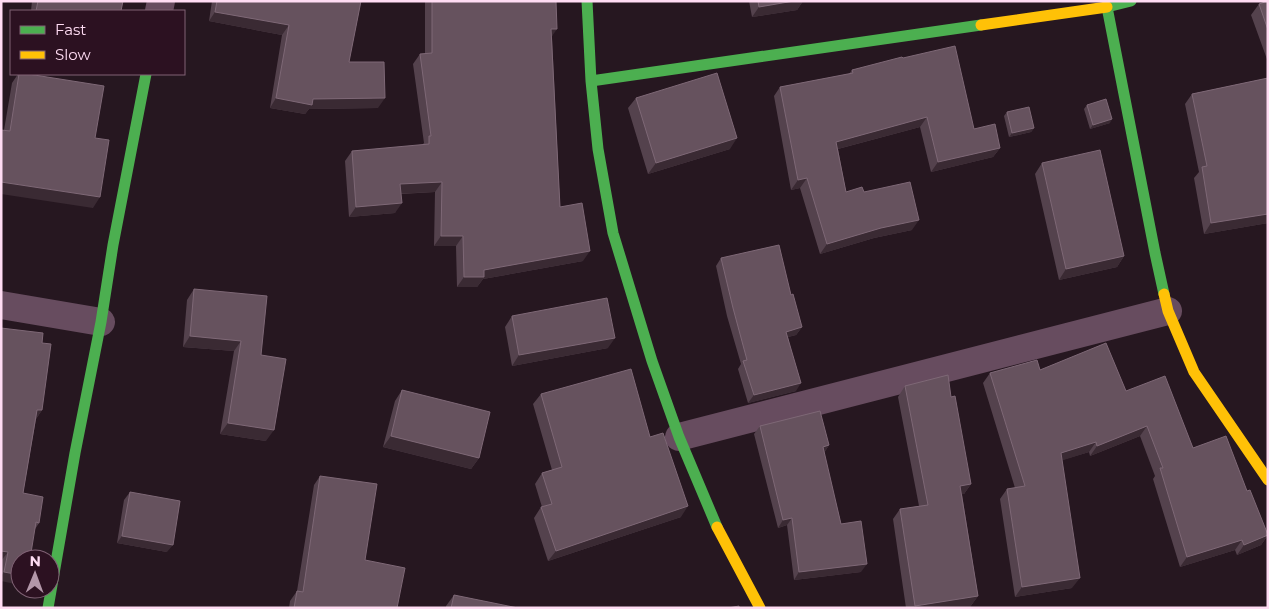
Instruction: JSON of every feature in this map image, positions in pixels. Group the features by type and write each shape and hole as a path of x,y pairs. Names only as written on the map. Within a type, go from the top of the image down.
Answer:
{"street":[{"path":"587,1 591,81 598,149 614,233 652,361 679,437 720,534 760,608"},
{"path":"591,81 1107,7 1132,1"},
{"path":"1107,7 1168,311 1194,372 1268,480"},
{"path":"48,608 75,453 101,322 113,245 146,75"},
{"path":"1,305 101,322"},
{"path":"679,437 1168,311"}],"building":[{"path":"38,1 123,1 121,10 36,10"},
{"path":"217,1 361,1 349,62 384,62 385,98 313,99 312,105 276,98 289,25 215,12"},
{"path":"432,1 556,1 557,29 551,29 560,207 582,203 590,251 484,270 484,277 464,277 463,236 441,236 442,182 400,184 402,203 356,207 352,151 429,144 429,136 431,136 420,54 432,53"},
{"path":"758,1 794,1 759,7"},
{"path":"1268,1 1268,30 1259,4"},
{"path":"955,46 974,129 995,124 1000,148 938,162 927,117 836,142 846,192 862,187 864,192 910,182 919,220 881,228 827,244 807,178 798,180 780,87 853,73 852,70"},
{"path":"717,73 737,138 656,163 636,98"},
{"path":"19,75 34,75 104,86 95,138 109,140 100,197 1,182 1,130 10,131"},
{"path":"1268,78 1268,214 1211,223 1202,167 1207,166 1192,94"},
{"path":"1106,99 1112,119 1093,125 1087,105"},
{"path":"1029,107 1034,128 1012,133 1007,112"},
{"path":"1100,150 1124,256 1066,269 1042,163"},
{"path":"779,245 791,295 793,294 802,327 786,332 801,383 754,395 743,361 747,360 721,258"},
{"path":"194,289 267,296 261,355 286,359 274,430 228,423 241,341 190,336"},
{"path":"607,298 615,338 519,355 512,316"},
{"path":"1,328 43,333 42,343 51,344 42,410 37,410 23,493 43,497 39,523 36,522 32,549 10,549 10,573 4,572 8,552 1,551"},
{"path":"1106,343 1126,391 1165,376 1193,448 1226,436 1247,491 1250,490 1268,535 1244,545 1242,540 1187,557 1160,468 1163,468 1147,426 1097,446 1096,442 1061,453 1080,578 1022,587 1007,489 1025,486 990,373 1037,360 1040,370"},
{"path":"631,369 650,437 663,433 688,506 556,551 541,507 552,504 542,473 562,467 541,394"},
{"path":"948,375 951,397 955,396 971,484 960,486 978,596 915,606 900,509 928,505 905,386"},
{"path":"402,390 490,412 479,458 391,436"},
{"path":"820,411 829,445 823,447 841,524 861,521 867,564 799,572 792,518 783,520 760,426"},
{"path":"320,476 377,484 365,560 405,568 397,608 294,608 297,591 303,592"},
{"path":"130,492 180,501 173,545 122,536"},
{"path":"454,595 518,608 451,608"}],"traffic: fast":[{"path":"587,1 591,81 598,149 613,233 652,361 679,437 717,527"},
{"path":"1131,1 1107,7 1164,294"},
{"path":"591,81 981,25"},
{"path":"48,608 75,453 101,322 113,245 146,75"}],"traffic: slow":[{"path":"981,25 1107,7"},
{"path":"1164,294 1168,311 1194,372 1268,480"},
{"path":"717,527 760,608"}]}
